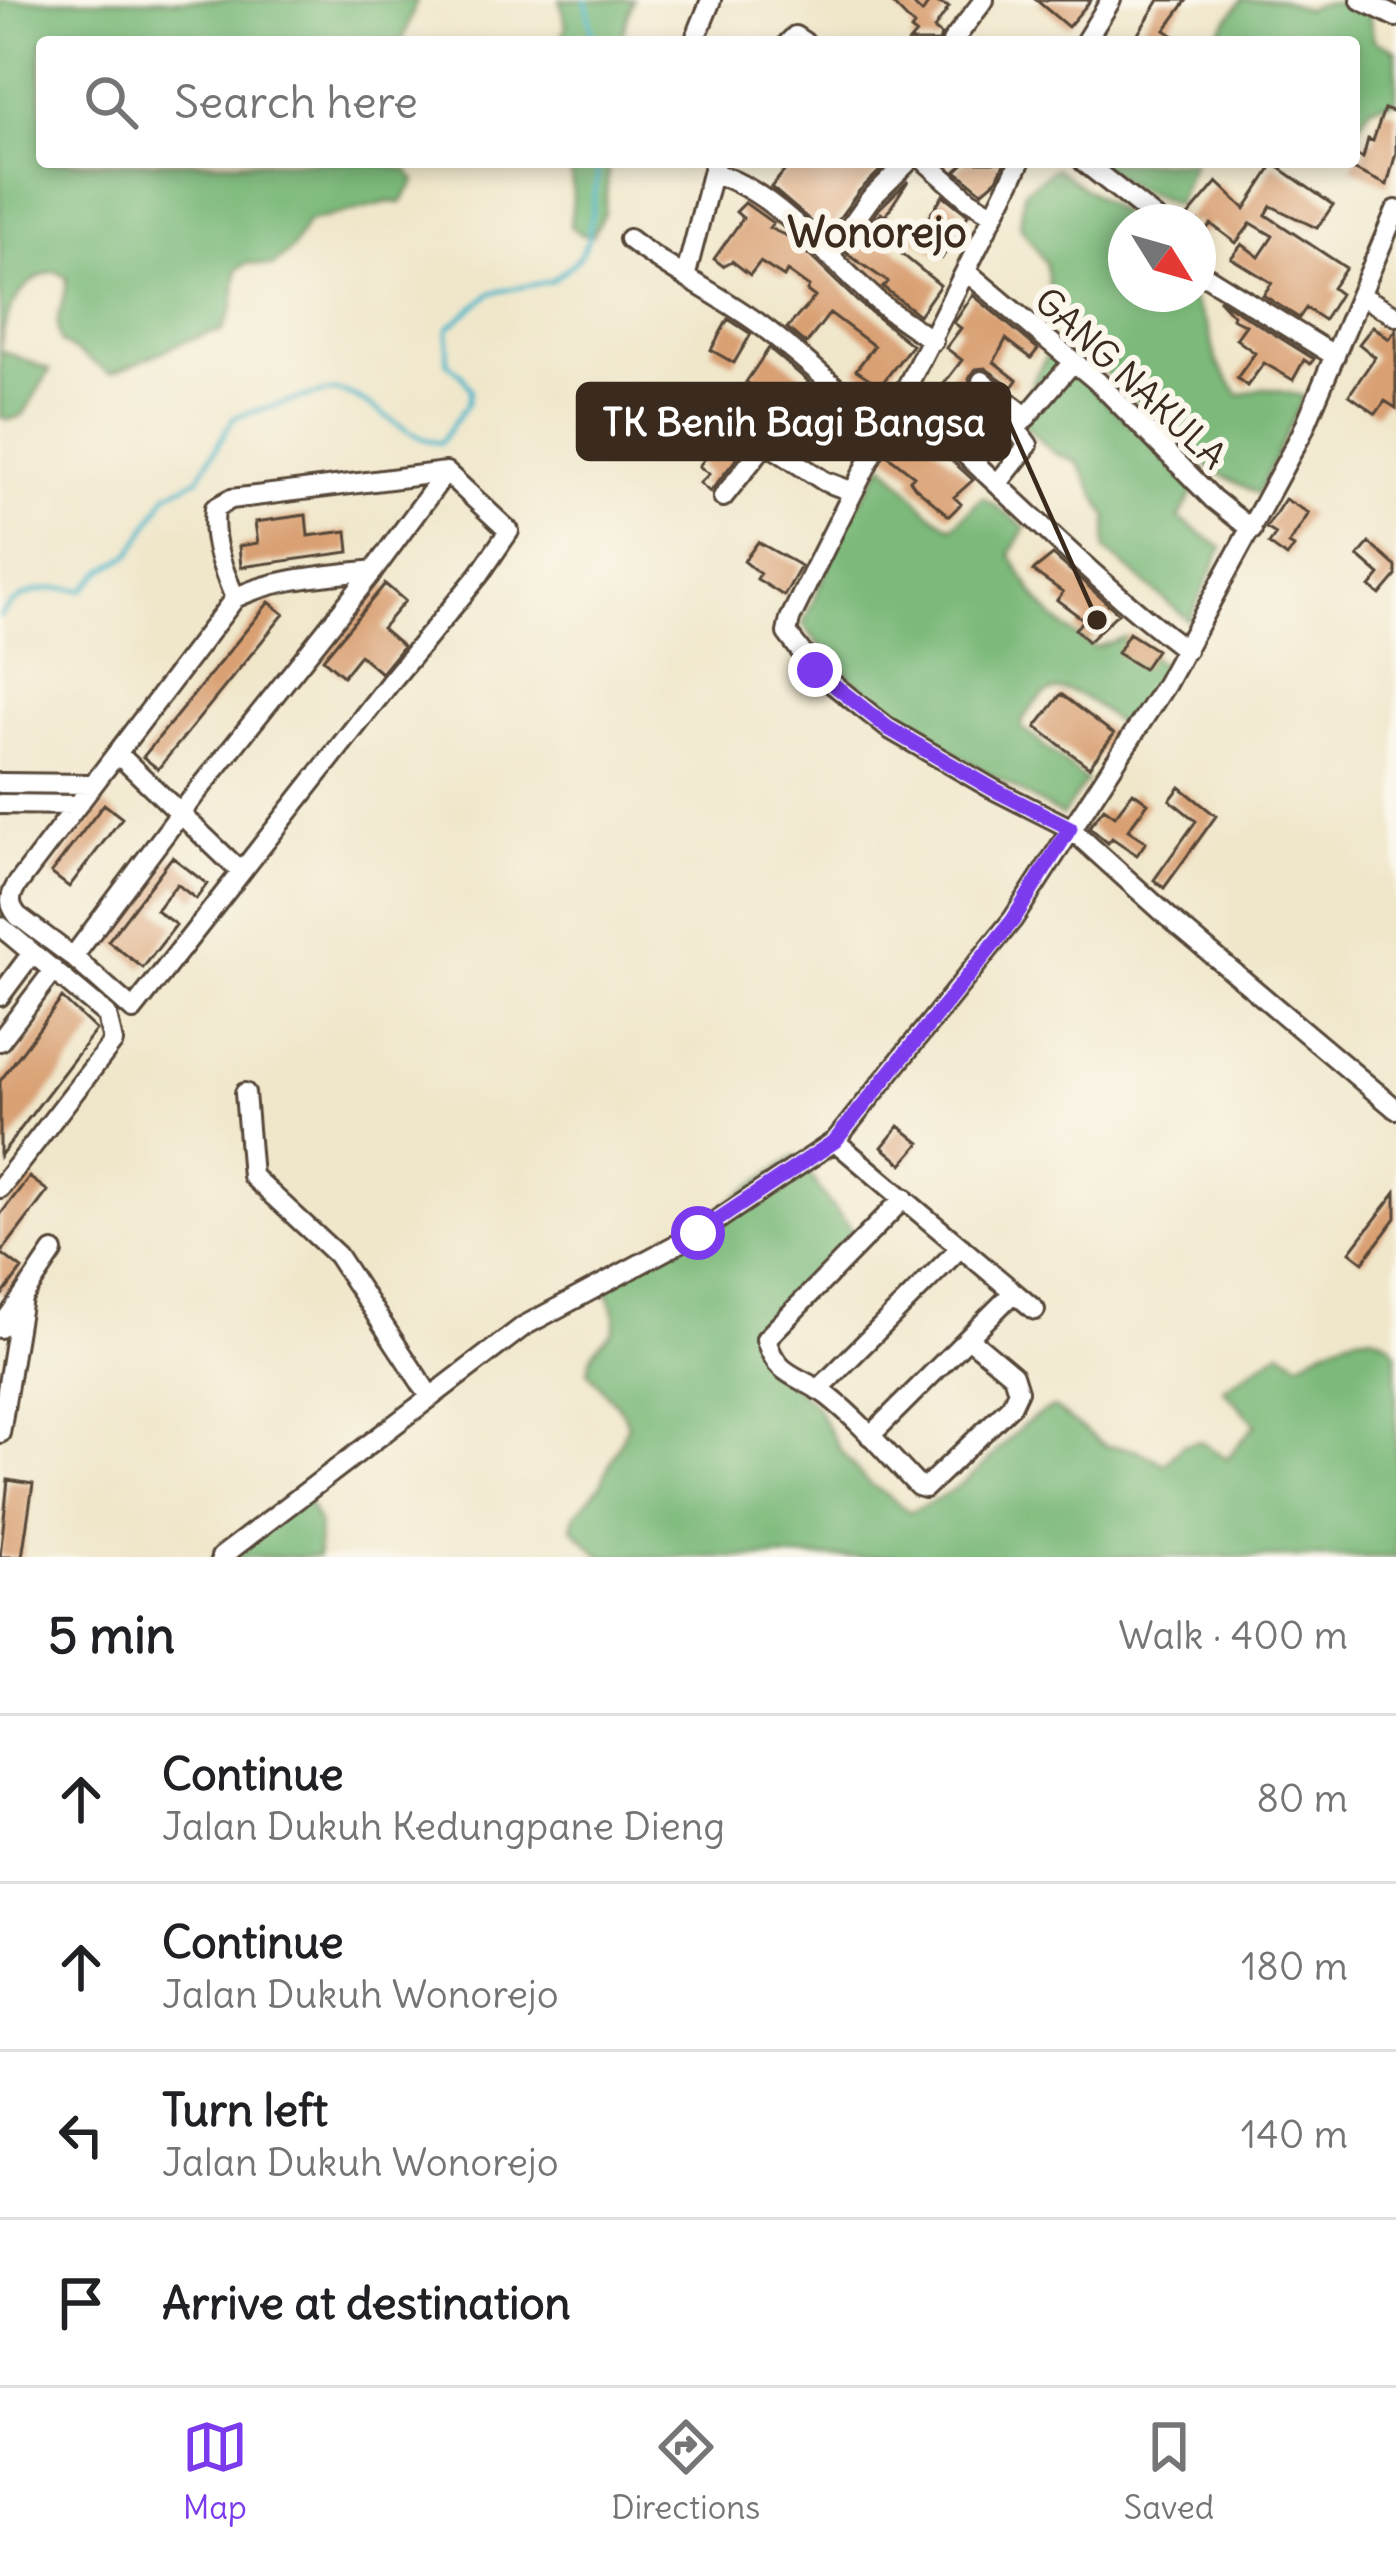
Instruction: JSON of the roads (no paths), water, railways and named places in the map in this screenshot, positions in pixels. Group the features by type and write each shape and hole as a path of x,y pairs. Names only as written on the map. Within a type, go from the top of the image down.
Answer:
{"street":[{"path":"696,36 711,0"},
{"path":"957,36 984,0"},
{"path":"1361,0 1396,17"},
{"path":"1088,36 1102,3"},
{"path":"686,274 714,168"},
{"path":"716,168 761,196 885,307 933,340"},
{"path":"829,256 869,200 902,168"},
{"path":"933,168 969,200 994,214"},
{"path":"1017,168 903,399 851,491 787,633 815,670 888,728 1070,828 1396,1109"},
{"path":"1092,168 1137,204"},
{"path":"220,1557 524,1326 698,1233 835,1141 1013,920 1186,650 1252,530 1362,296 1386,260 1396,210"},
{"path":"629,239 765,328 885,430"},
{"name":"GANG NAKULA","path":"967,272 1098,382 1214,499 1252,530"},
{"path":"1216,282 1335,356"},
{"path":"1362,296 1396,316"},
{"path":"998,483 1028,445 1016,430 1073,362"},
{"path":"982,381 1027,417"},
{"path":"723,497 788,417 814,420 839,393"},
{"path":"903,399 998,483 1077,563 1186,650"},
{"path":"766,443 824,481 851,491"},
{"path":"374,571 287,581 254,588 235,598 5,896 18,916 133,1010 509,531 446,472"},
{"path":"73,957 446,472"},
{"path":"235,598 217,556 214,508 231,499 446,472"},
{"path":"118,754 241,872"},
{"path":"0,783 91,784"},
{"path":"0,804 77,805"},
{"path":"0,926 107,1015 113,1042 0,1188"},
{"path":"0,996 32,953"},
{"path":"0,1041 54,970"},
{"path":"245,1094 252,1176 337,1255 429,1395"},
{"path":"835,1141 1036,1310"},
{"path":"904,1198 766,1340 770,1353 784,1371 818,1390 925,1488 1011,1406 1018,1391 1013,1375 970,1339"},
{"path":"818,1390 961,1246"},
{"path":"0,1328 53,1252"},
{"path":"870,1436 1013,1293"},
{"path":"0,1433 22,1298"}],"waterway":[{"path":"586,0 593,36"},
{"path":"0,616 17,600 37,591 83,590 102,571 131,554 167,494 198,479 234,417 337,391 440,443 468,403 471,390 447,363 448,328 491,293 552,281 578,259 588,240 598,168"}],"place":[{"name":"TK Benih Bagi Bangsa","path":"1097,620"}],"district":[{"name":"Wonorejo","path":"877,232"}]}
